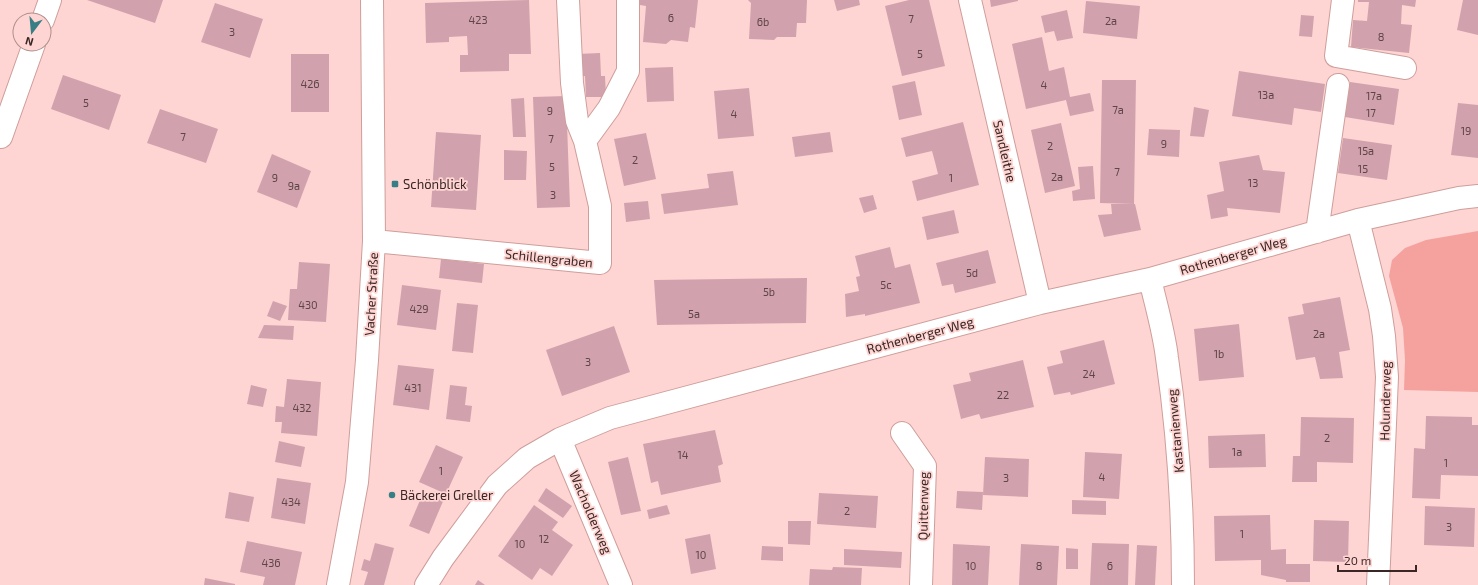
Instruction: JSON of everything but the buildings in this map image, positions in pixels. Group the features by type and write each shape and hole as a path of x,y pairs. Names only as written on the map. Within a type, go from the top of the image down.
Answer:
{"street":[{"path":"45,12 50,0"},
{"name":"Vacher Straße","path":"338,585 357,482 367,360 374,241 372,0"},
{"name":"Schillengraben","path":"374,241 600,263 600,206 585,141 577,121 572,83 568,0"},
{"path":"585,141 609,108 628,71 628,0"},
{"name":"Sandleithe","path":"970,0 1040,303"},
{"path":"1343,0 1336,56 1405,68"},
{"path":"1,137 31,52"},
{"path":"1317,232 1338,85"},
{"name":"Rothenberger Weg","path":"426,585 443,558 498,485 527,458 560,439 610,418 1040,303 1150,279 1358,220 1459,198 1478,196"},
{"name":"Holunderweg","path":"1358,220 1380,309 1384,336 1387,377 1378,585"},
{"name":"Kastanienweg","path":"1150,279 1167,357 1177,440 1183,535 1183,585"},
{"name":"Quittenweg","path":"902,433 924,466 921,585"},
{"name":"Wacholderweg","path":"560,439 621,585"}],"shaded area":[{"path":"1478,231 1478,392 1404,390 1405,360 1403,328 1389,276 1392,260 1405,248 1426,240"}],"place":[{"name":"Schönblick","path":"395,184"},
{"name":"Bäckerei Greller","path":"392,495"}]}
